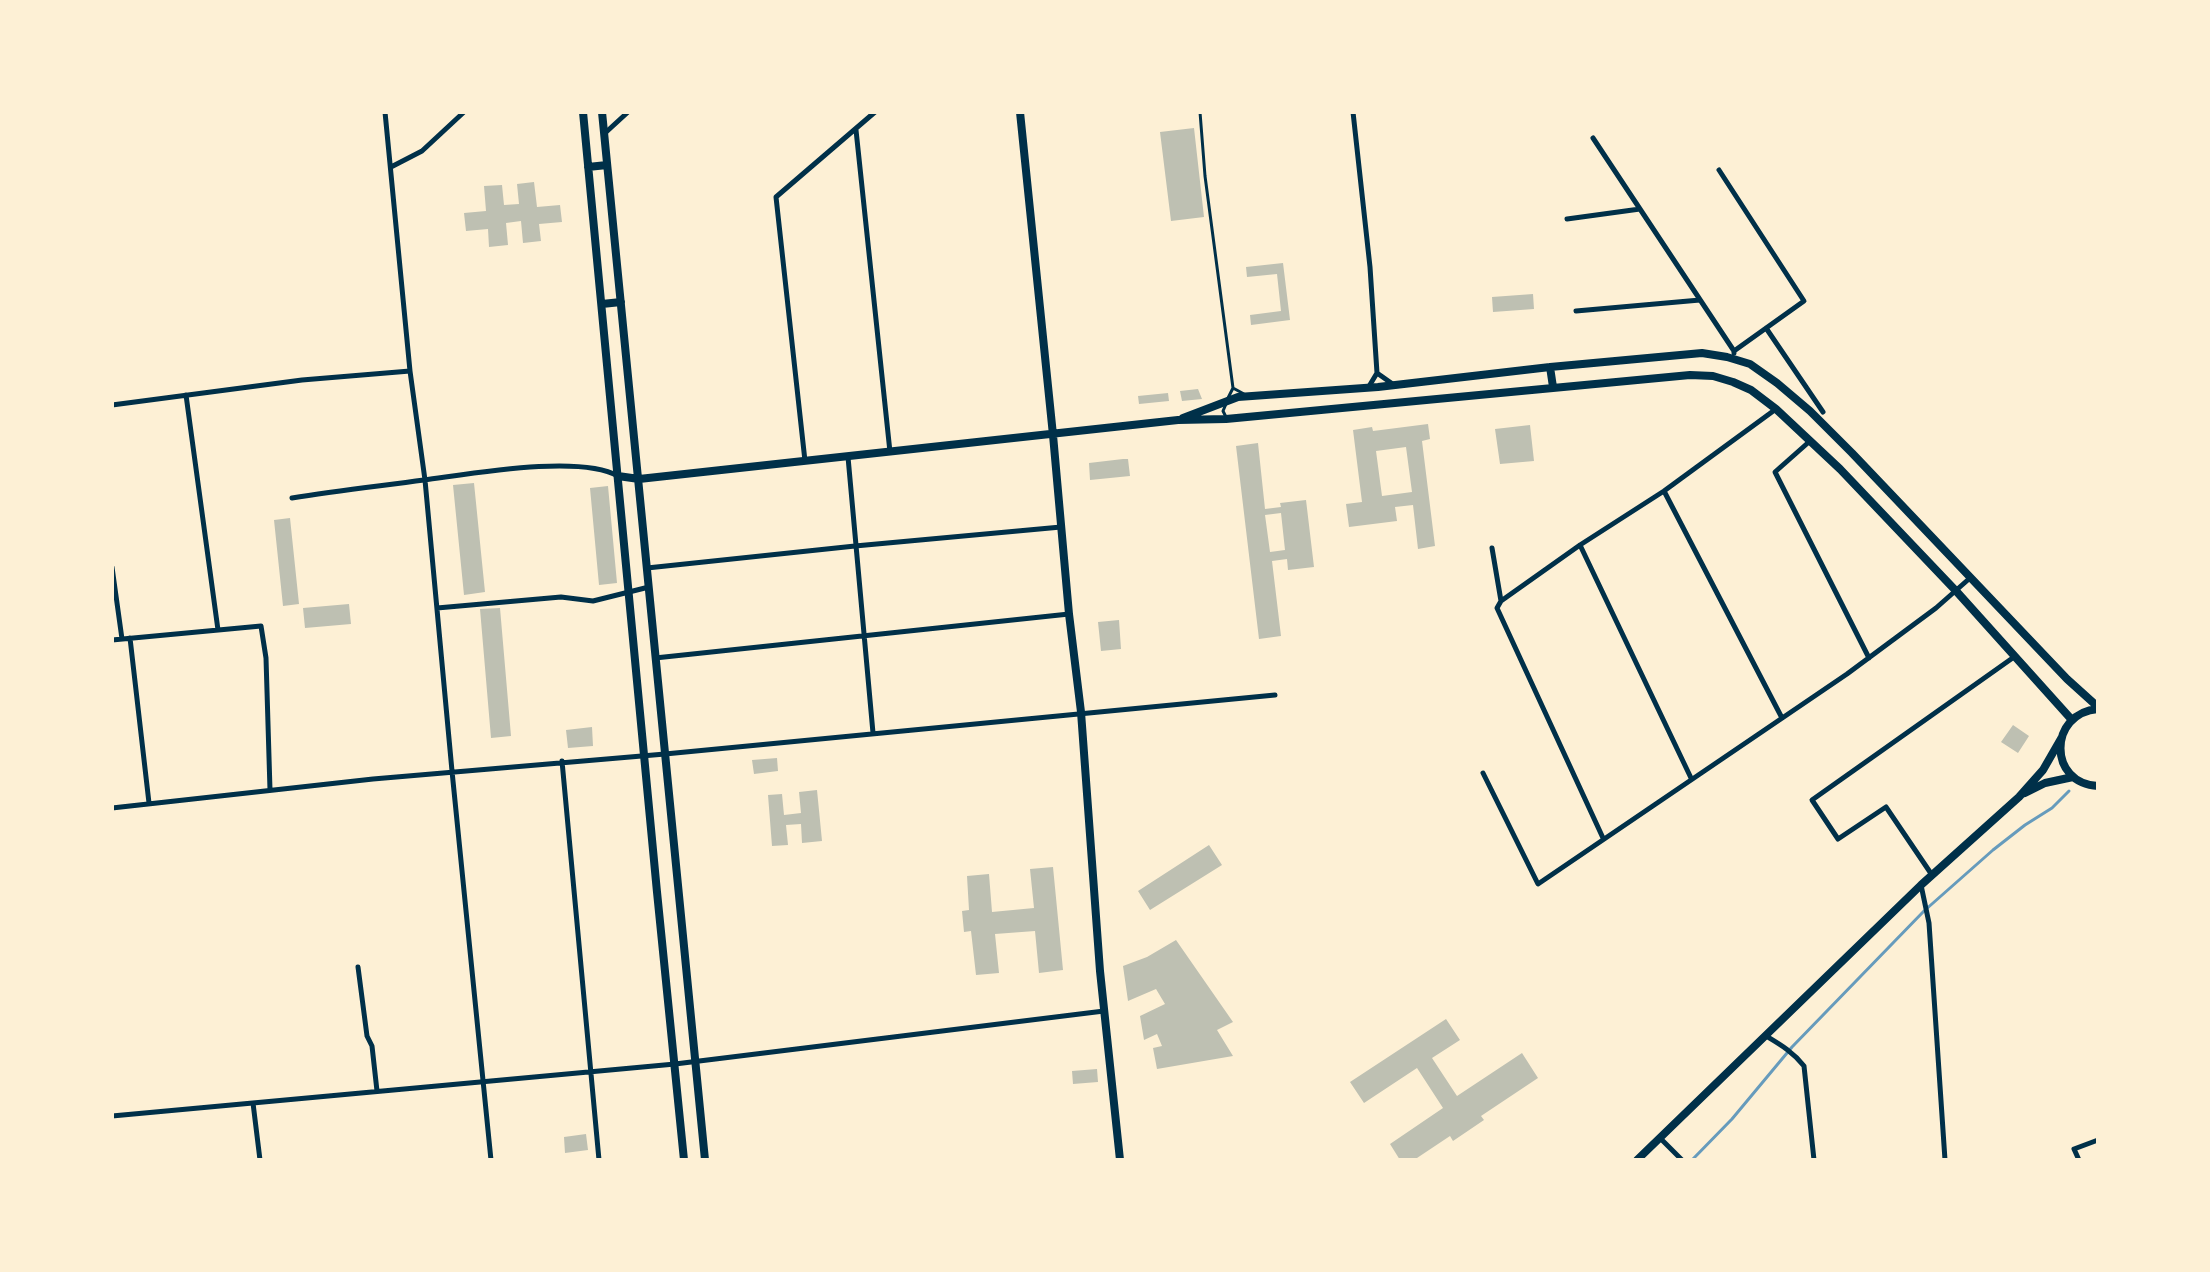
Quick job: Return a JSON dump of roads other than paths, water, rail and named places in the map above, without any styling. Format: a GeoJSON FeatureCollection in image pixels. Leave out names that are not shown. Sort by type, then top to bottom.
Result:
{"type":"FeatureCollection","features":[{"type":"Feature","properties":{"kind":"main road"},"geometry":{"type":"LineString","coordinates":[[583,112],[684,1160]]}},
{"type":"Feature","properties":{"kind":"main road"},"geometry":{"type":"LineString","coordinates":[[602,112],[705,1160]]}},
{"type":"Feature","properties":{"kind":"main road"},"geometry":{"type":"LineString","coordinates":[[1020,112],[1069,614],[1081,712],[1104,1011],[1120,1160]]}},
{"type":"Feature","properties":{"kind":"main road"},"geometry":{"type":"LineString","coordinates":[[588,167],[608,165]]}},
{"type":"Feature","properties":{"kind":"main road"},"geometry":{"type":"LineString","coordinates":[[602,304],[621,302]]}},
{"type":"Feature","properties":{"kind":"main road"},"geometry":{"type":"LineString","coordinates":[[1178,420],[1227,401],[1248,396],[1368,388],[1550,366],[1702,353],[1750,364],[1810,411],[2097,708],[2072,720],[2043,770],[2019,796],[1921,885],[1637,1160]]}},
{"type":"Feature","properties":{"kind":"main road"},"geometry":{"type":"LineString","coordinates":[[1550,366],[1553,387]]}},
{"type":"Feature","properties":{"kind":"main road"},"geometry":{"type":"LineString","coordinates":[[618,476],[639,479],[1178,420],[1226,419],[1553,387],[1690,375],[1713,376],[1751,390],[1776,409],[1810,441],[1957,592],[2072,720]]}},
{"type":"Feature","properties":{"kind":"main road"},"geometry":{"type":"LineString","coordinates":[[2062,737],[2060,754],[2067,771],[2088,785],[2097,786]]}},
{"type":"Feature","properties":{"kind":"main road"},"geometry":{"type":"LineString","coordinates":[[2019,796],[2045,783],[2073,777]]}},
{"type":"Feature","properties":{"kind":"street"},"geometry":{"type":"LineString","coordinates":[[385,112],[410,371],[425,480],[491,1160]]}},
{"type":"Feature","properties":{"kind":"street"},"geometry":{"type":"LineString","coordinates":[[391,167],[422,151],[464,112]]}},
{"type":"Feature","properties":{"kind":"street"},"geometry":{"type":"LineString","coordinates":[[604,134],[628,112]]}},
{"type":"Feature","properties":{"kind":"street"},"geometry":{"type":"LineString","coordinates":[[805,461],[776,197],[856,130],[874,112]]}},
{"type":"Feature","properties":{"kind":"street"},"geometry":{"type":"LineString","coordinates":[[1353,112],[1370,267],[1377,373],[1368,388]]}},
{"type":"Feature","properties":{"kind":"street"},"geometry":{"type":"LineString","coordinates":[[856,130],[890,452]]}},
{"type":"Feature","properties":{"kind":"street"},"geometry":{"type":"LineString","coordinates":[[1593,138],[1734,351],[1737,360]]}},
{"type":"Feature","properties":{"kind":"street"},"geometry":{"type":"LineString","coordinates":[[1719,170],[1804,301],[1734,351]]}},
{"type":"Feature","properties":{"kind":"street"},"geometry":{"type":"LineString","coordinates":[[1567,219],[1640,209]]}},
{"type":"Feature","properties":{"kind":"street"},"geometry":{"type":"LineString","coordinates":[[1576,311],[1700,300]]}},
{"type":"Feature","properties":{"kind":"street"},"geometry":{"type":"LineString","coordinates":[[1766,328],[1823,412]]}},
{"type":"Feature","properties":{"kind":"street"},"geometry":{"type":"LineString","coordinates":[[112,405],[302,380],[410,371]]}},
{"type":"Feature","properties":{"kind":"street"},"geometry":{"type":"LineString","coordinates":[[1377,373],[1394,385]]}},
{"type":"Feature","properties":{"kind":"street"},"geometry":{"type":"LineString","coordinates":[[186,394],[218,630]]}},
{"type":"Feature","properties":{"kind":"street"},"geometry":{"type":"LineString","coordinates":[[1604,838],[1497,608],[1501,601],[1580,545],[1664,491],[1776,409]]}},
{"type":"Feature","properties":{"kind":"street"},"geometry":{"type":"LineString","coordinates":[[1810,441],[1775,472],[1869,658]]}},
{"type":"Feature","properties":{"kind":"street"},"geometry":{"type":"LineString","coordinates":[[848,457],[873,734]]}},
{"type":"Feature","properties":{"kind":"street"},"geometry":{"type":"LineString","coordinates":[[292,498],[533,467],[603,468],[618,476]]}},
{"type":"Feature","properties":{"kind":"street"},"geometry":{"type":"LineString","coordinates":[[1664,491],[1782,718]]}},
{"type":"Feature","properties":{"kind":"street"},"geometry":{"type":"LineString","coordinates":[[647,568],[1061,527]]}},
{"type":"Feature","properties":{"kind":"street"},"geometry":{"type":"LineString","coordinates":[[1580,545],[1691,778]]}},
{"type":"Feature","properties":{"kind":"street"},"geometry":{"type":"LineString","coordinates":[[1492,548],[1501,601]]}},
{"type":"Feature","properties":{"kind":"street"},"geometry":{"type":"LineString","coordinates":[[112,567],[122,639]]}},
{"type":"Feature","properties":{"kind":"street"},"geometry":{"type":"LineString","coordinates":[[1483,773],[1538,884],[1869,658],[1957,592],[1970,578]]}},
{"type":"Feature","properties":{"kind":"street"},"geometry":{"type":"LineString","coordinates":[[437,608],[561,597],[593,601],[649,587]]}},
{"type":"Feature","properties":{"kind":"street"},"geometry":{"type":"LineString","coordinates":[[655,658],[1069,614]]}},
{"type":"Feature","properties":{"kind":"street"},"geometry":{"type":"LineString","coordinates":[[112,640],[261,626],[266,658],[270,790]]}},
{"type":"Feature","properties":{"kind":"street"},"geometry":{"type":"LineString","coordinates":[[130,638],[149,803]]}},
{"type":"Feature","properties":{"kind":"street"},"geometry":{"type":"LineString","coordinates":[[1932,875],[1886,807],[1838,839],[1812,800],[2014,657]]}},
{"type":"Feature","properties":{"kind":"street"},"geometry":{"type":"LineString","coordinates":[[112,808],[452,771],[665,754],[1275,695]]}},
{"type":"Feature","properties":{"kind":"street"},"geometry":{"type":"LineString","coordinates":[[562,762],[599,1160]]}},
{"type":"Feature","properties":{"kind":"street"},"geometry":{"type":"LineString","coordinates":[[1921,885],[1929,923],[1945,1160]]}},
{"type":"Feature","properties":{"kind":"street"},"geometry":{"type":"LineString","coordinates":[[358,967],[367,1036],[372,1046],[377,1091]]}},
{"type":"Feature","properties":{"kind":"street"},"geometry":{"type":"LineString","coordinates":[[112,1116],[675,1064],[1104,1011]]}},
{"type":"Feature","properties":{"kind":"street"},"geometry":{"type":"LineString","coordinates":[[1766,1036],[1785,1047],[1804,1066],[1814,1160]]}},
{"type":"Feature","properties":{"kind":"street"},"geometry":{"type":"LineString","coordinates":[[253,1103],[260,1160]]}},
{"type":"Feature","properties":{"kind":"street"},"geometry":{"type":"LineString","coordinates":[[1661,1139],[1682,1159]]}},
{"type":"Feature","properties":{"kind":"street"},"geometry":{"type":"LineString","coordinates":[[2079,1160],[2074,1149],[2097,1140]]}},
{"type":"Feature","properties":{"kind":"lane"},"geometry":{"type":"LineString","coordinates":[[1200,112],[1205,176],[1233,388],[1223,411],[1226,419]]}},
{"type":"Feature","properties":{"kind":"lane"},"geometry":{"type":"LineString","coordinates":[[1233,388],[1248,396]]}},
{"type":"Feature","properties":{"kind":"waterway"},"geometry":{"type":"LineString","coordinates":[[1692,1160],[1732,1119],[1792,1047],[1924,911],[1993,850],[2025,825],[2052,808],[2069,791]]}}]}
